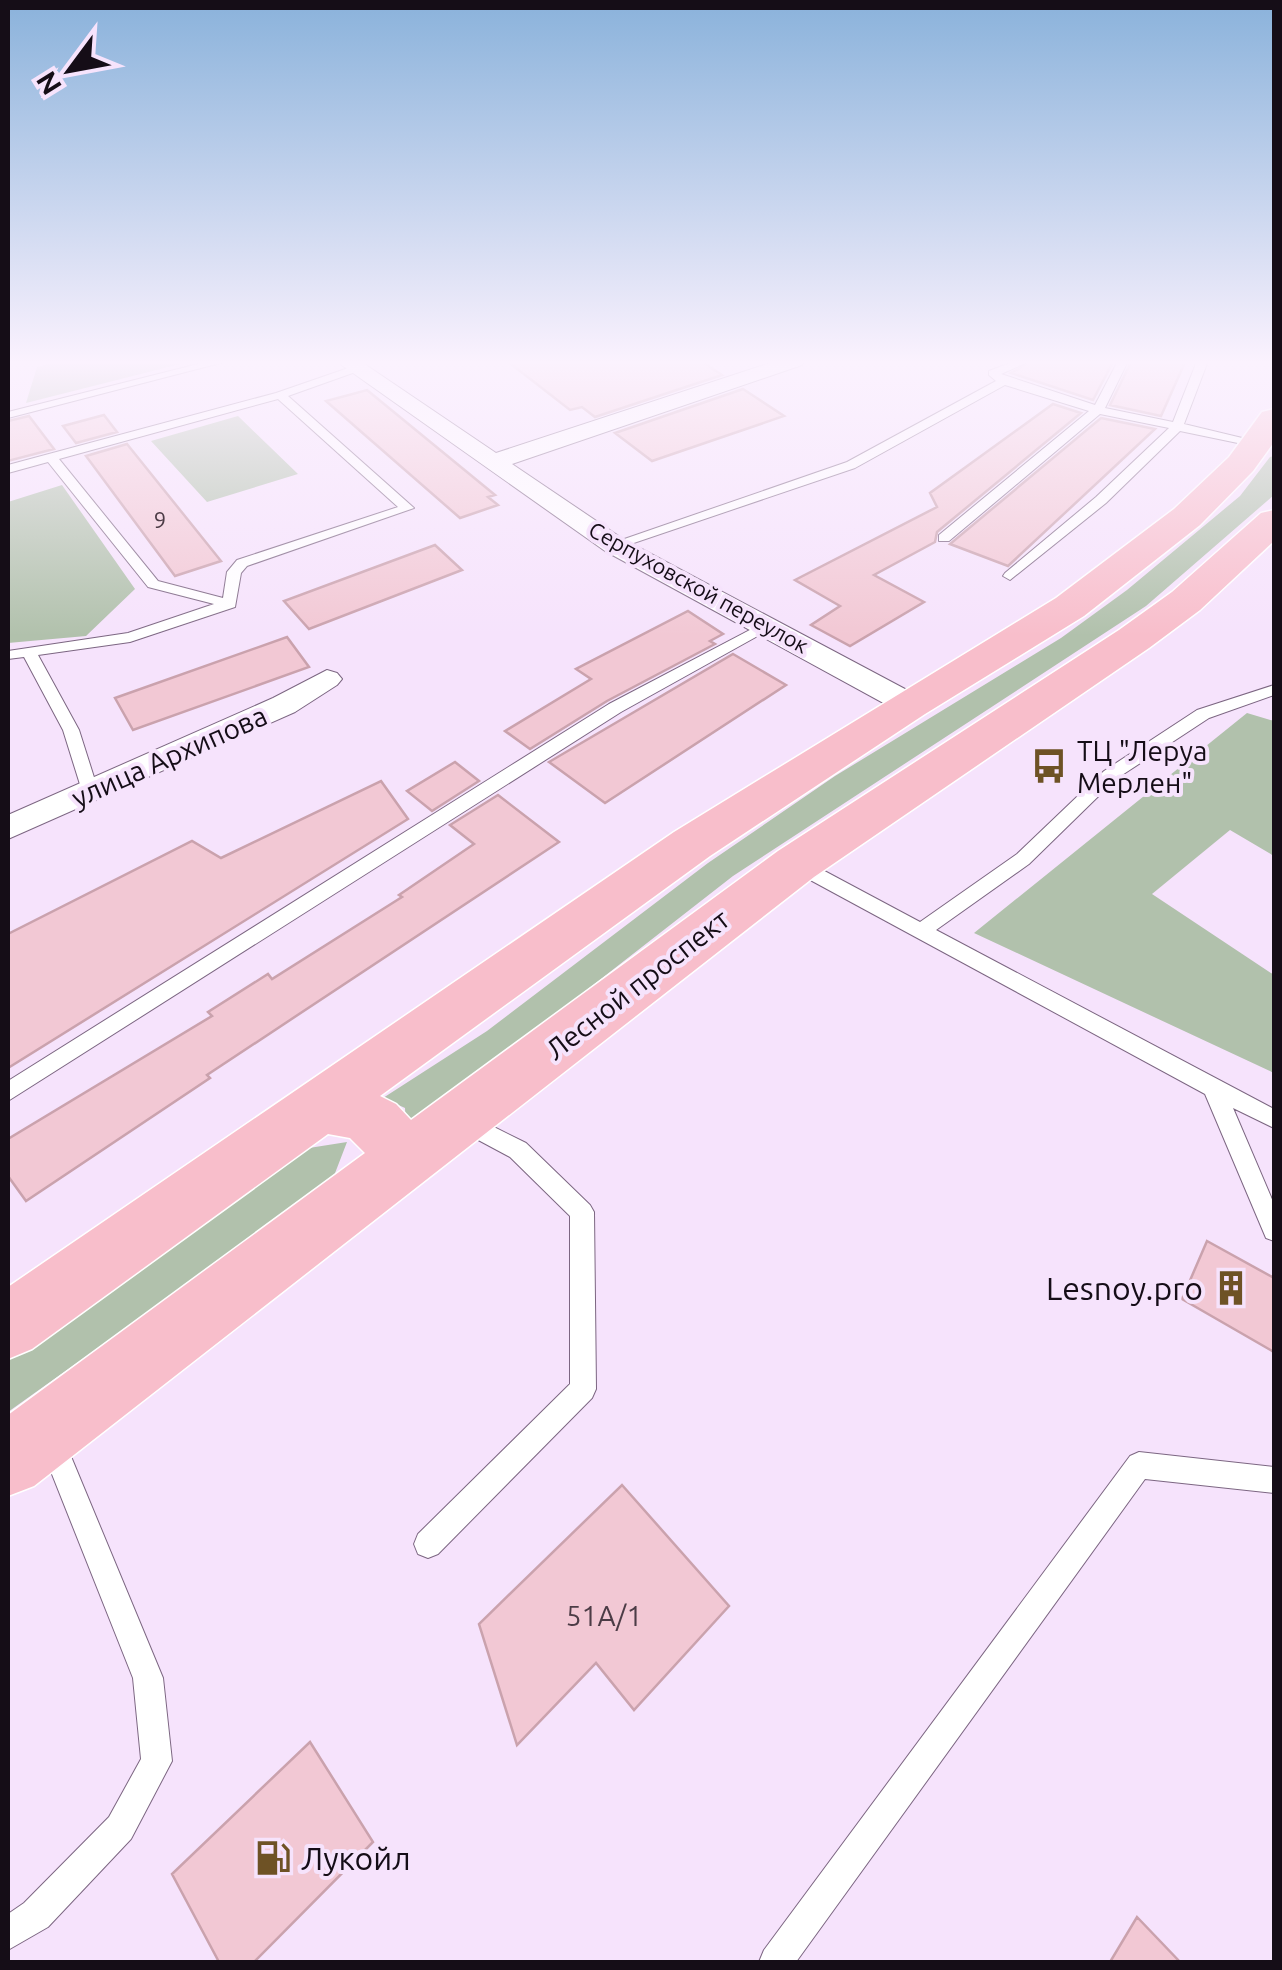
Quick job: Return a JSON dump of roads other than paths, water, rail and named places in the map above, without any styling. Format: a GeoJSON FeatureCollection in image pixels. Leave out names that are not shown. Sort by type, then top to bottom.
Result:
{"type":"FeatureCollection","features":[{"type":"Feature","properties":{"kind":"main road"},"geometry":{"type":"LineString","coordinates":[[8,1326],[692,844],[1122,570],[1187,517],[1252,453]]}},
{"type":"Feature","properties":{"kind":"main road","name":"Лесной проспект"},"geometry":{"type":"LineString","coordinates":[[27,1444],[796,864],[1134,640],[1186,601],[1274,522]]}},
{"type":"Feature","properties":{"kind":"main road"},"geometry":{"type":"LineString","coordinates":[[320,1108],[360,1114],[386,1128],[396,1152],[390,1172]]}},
{"type":"Feature","properties":{"kind":"street","name":"Серпуховской переулок"},"geometry":{"type":"LineString","coordinates":[[480,453],[614,545],[767,624],[908,704]]}},
{"type":"Feature","properties":{"kind":"street"},"geometry":{"type":"LineString","coordinates":[[493,462],[520,453]]}},
{"type":"Feature","properties":{"kind":"street","name":"улица Архипова"},"geometry":{"type":"LineString","coordinates":[[8,828],[284,705],[327,679]]}},
{"type":"Feature","properties":{"kind":"lane"},"geometry":{"type":"LineString","coordinates":[[8,469],[74,453]]}},
{"type":"Feature","properties":{"kind":"lane"},"geometry":{"type":"LineString","coordinates":[[230,604],[234,572],[242,564],[406,508],[345,453]]}},
{"type":"Feature","properties":{"kind":"lane"},"geometry":{"type":"LineString","coordinates":[[614,545],[851,465],[873,453]]}},
{"type":"Feature","properties":{"kind":"lane"},"geometry":{"type":"LineString","coordinates":[[944,538],[1046,453]]}},
{"type":"Feature","properties":{"kind":"lane"},"geometry":{"type":"LineString","coordinates":[[1010,576],[1150,453]]}},
{"type":"Feature","properties":{"kind":"lane"},"geometry":{"type":"LineString","coordinates":[[52,459],[153,584],[230,604]]}},
{"type":"Feature","properties":{"kind":"lane"},"geometry":{"type":"LineString","coordinates":[[8,655],[130,636],[230,604]]}},
{"type":"Feature","properties":{"kind":"lane"},"geometry":{"type":"LineString","coordinates":[[8,1092],[615,708],[767,624]]}},
{"type":"Feature","properties":{"kind":"lane"},"geometry":{"type":"LineString","coordinates":[[28,651],[71,730],[89,790]]}},
{"type":"Feature","properties":{"kind":"lane"},"geometry":{"type":"LineString","coordinates":[[921,931],[1023,859],[1110,775],[1203,714],[1274,690]]}},
{"type":"Feature","properties":{"kind":"lane"},"geometry":{"type":"LineString","coordinates":[[796,864],[1274,1119]]}},
{"type":"Feature","properties":{"kind":"lane"},"geometry":{"type":"LineString","coordinates":[[1213,1088],[1274,1230]]}},
{"type":"Feature","properties":{"kind":"lane"},"geometry":{"type":"LineString","coordinates":[[428,1544],[583,1389],[582,1212],[518,1150],[460,1119]]}},
{"type":"Feature","properties":{"kind":"lane"},"geometry":{"type":"LineString","coordinates":[[8,1932],[36,1916],[120,1828],[157,1761],[148,1678],[27,1444]]}},
{"type":"Feature","properties":{"kind":"lane"},"geometry":{"type":"LineString","coordinates":[[776,1962],[1139,1465],[1274,1480]]}},
{"type":"Feature","properties":{"kind":"place","name":"ТЦ \"Леруа Мерлен\""},"geometry":{"type":"Point","coordinates":[1049,766]}},
{"type":"Feature","properties":{"kind":"place","name":"Lesnoy.pro"},"geometry":{"type":"Point","coordinates":[1231,1288]}},
{"type":"Feature","properties":{"kind":"place","name":"Лукойл"},"geometry":{"type":"Point","coordinates":[273,1858]}}]}
